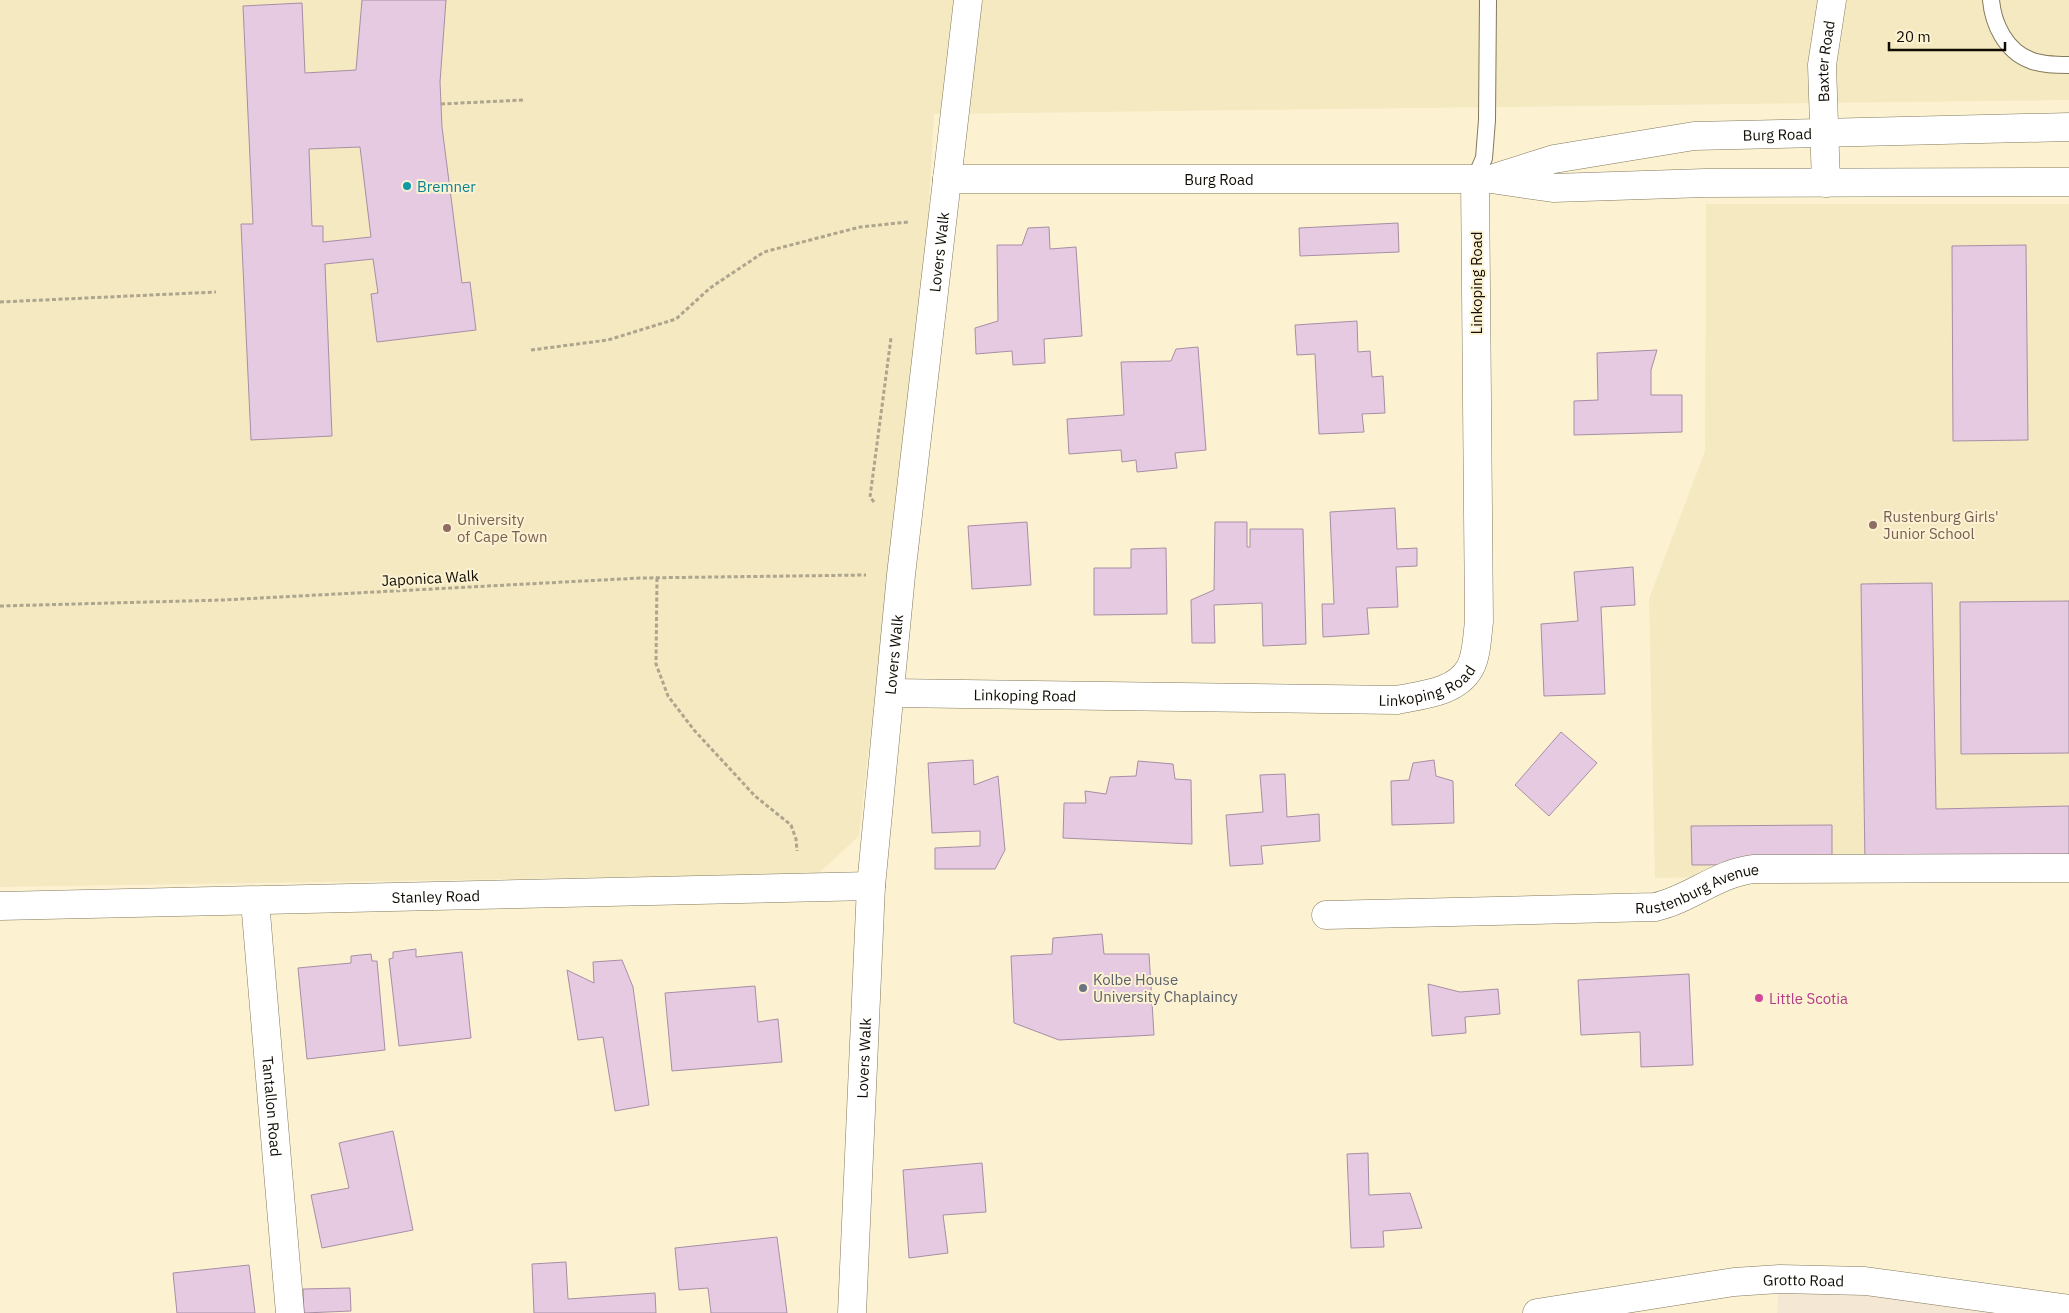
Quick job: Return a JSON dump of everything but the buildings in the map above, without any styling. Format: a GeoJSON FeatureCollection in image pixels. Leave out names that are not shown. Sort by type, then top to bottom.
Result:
{"type":"FeatureCollection","features":[{"type":"Feature","properties":{"kind":"street","name":"Lovers Walk"},"geometry":{"type":"LineString","coordinates":[[852,1313],[871,886],[901,575],[968,0]]}},
{"type":"Feature","properties":{"kind":"street","name":"Baxter Road"},"geometry":{"type":"LineString","coordinates":[[1826,183],[1822,65],[1832,0]]}},
{"type":"Feature","properties":{"kind":"street","name":"Burg Road"},"geometry":{"type":"LineString","coordinates":[[1483,179],[1554,159],[1694,136],[2069,127]]}},
{"type":"Feature","properties":{"kind":"street","name":"Burg Road"},"geometry":{"type":"LineString","coordinates":[[947,179],[1483,179],[1553,188],[1705,183],[2069,182]]}},
{"type":"Feature","properties":{"kind":"street","name":"Linkoping Road"},"geometry":{"type":"LineString","coordinates":[[891,692],[1397,700],[1436,692],[1456,683],[1470,668],[1476,647],[1479,622],[1483,179]]}},
{"type":"Feature","properties":{"kind":"street","name":"Rustenburg Avenue"},"geometry":{"type":"LineString","coordinates":[[1326,915],[1655,907],[1683,898],[1729,873],[1754,869],[2069,868]]}},
{"type":"Feature","properties":{"kind":"street","name":"Stanley Road"},"geometry":{"type":"LineString","coordinates":[[0,906],[871,886]]}},
{"type":"Feature","properties":{"kind":"street","name":"Tantallon Road"},"geometry":{"type":"LineString","coordinates":[[255,901],[290,1313]]}},
{"type":"Feature","properties":{"kind":"street","name":"Grotto Road"},"geometry":{"type":"LineString","coordinates":[[1537,1313],[1734,1282],[1780,1279],[1865,1281],[2069,1306]]}},
{"type":"Feature","properties":{"kind":"lane"},"geometry":{"type":"LineString","coordinates":[[1483,179],[1487,120],[1488,0]]}},
{"type":"Feature","properties":{"kind":"lane"},"geometry":{"type":"LineString","coordinates":[[1991,0],[1999,30],[2011,49],[2030,60],[2069,65]]}},
{"type":"Feature","properties":{"kind":"path"},"geometry":{"type":"LineString","coordinates":[[441,104],[524,100]]}},
{"type":"Feature","properties":{"kind":"path"},"geometry":{"type":"LineString","coordinates":[[531,350],[608,340],[676,319],[710,288],[764,252],[860,227],[911,222]]}},
{"type":"Feature","properties":{"kind":"path"},"geometry":{"type":"LineString","coordinates":[[0,302],[216,292]]}},
{"type":"Feature","properties":{"kind":"path","name":"Japonica Walk"},"geometry":{"type":"LineString","coordinates":[[0,606],[223,600],[657,578],[862,575]]}},
{"type":"Feature","properties":{"kind":"path"},"geometry":{"type":"LineString","coordinates":[[657,578],[656,664],[668,696],[694,730],[755,796],[792,825],[798,851]]}},
{"type":"Feature","properties":{"kind":"shaded area","name":"University of Cape Town"},"geometry":{"type":"Polygon","coordinates":[[[0,0],[2069,0],[2069,100],[934,114],[928,221],[859,836],[818,874],[0,887],[0,0]]]}},
{"type":"Feature","properties":{"kind":"shaded area","name":"Rustenburg Girls' Junior School"},"geometry":{"type":"Polygon","coordinates":[[[1706,204],[2069,204],[2069,870],[1655,878],[1649,599],[1705,451],[1706,204]]]}},
{"type":"Feature","properties":{"kind":"shaded area"},"geometry":{"type":"Polygon","coordinates":[[[1780,1279],[2069,1313],[1777,1313],[1780,1279]]]}},
{"type":"Feature","properties":{"kind":"place","name":"Bremner"},"geometry":{"type":"Point","coordinates":[407,186]}},
{"type":"Feature","properties":{"kind":"place","name":"Rustenburg Girls' Junior School"},"geometry":{"type":"Point","coordinates":[1873,525]}},
{"type":"Feature","properties":{"kind":"place","name":"University of Cape Town"},"geometry":{"type":"Point","coordinates":[447,528]}},
{"type":"Feature","properties":{"kind":"place","name":"Kolbe House University Chaplaincy"},"geometry":{"type":"Point","coordinates":[1083,988]}},
{"type":"Feature","properties":{"kind":"place","name":"Little Scotia"},"geometry":{"type":"Point","coordinates":[1759,998]}}]}
